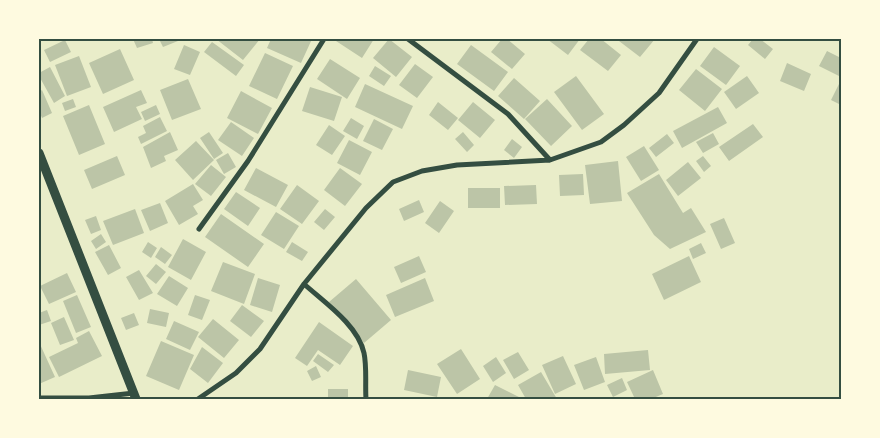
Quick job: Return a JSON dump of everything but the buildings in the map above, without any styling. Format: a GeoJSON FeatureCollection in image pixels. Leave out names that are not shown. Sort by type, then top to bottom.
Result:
{"type":"FeatureCollection","features":[{"type":"Feature","properties":{"kind":"street"},"geometry":{"type":"LineString","coordinates":[[199,229],[248,161],[324,39]]}},
{"type":"Feature","properties":{"kind":"street"},"geometry":{"type":"LineString","coordinates":[[408,39],[508,114],[550,160]]}},
{"type":"Feature","properties":{"kind":"street"},"geometry":{"type":"LineString","coordinates":[[198,399],[236,373],[260,349],[304,284],[366,208],[393,182],[422,171],[457,165],[550,160],[601,142],[624,125],[659,93],[697,39]]}},
{"type":"Feature","properties":{"kind":"street"},"geometry":{"type":"LineString","coordinates":[[39,153],[135,396],[39,398]]}},
{"type":"Feature","properties":{"kind":"street"},"geometry":{"type":"LineString","coordinates":[[304,284],[358,338],[364,353],[366,399]]}}]}
